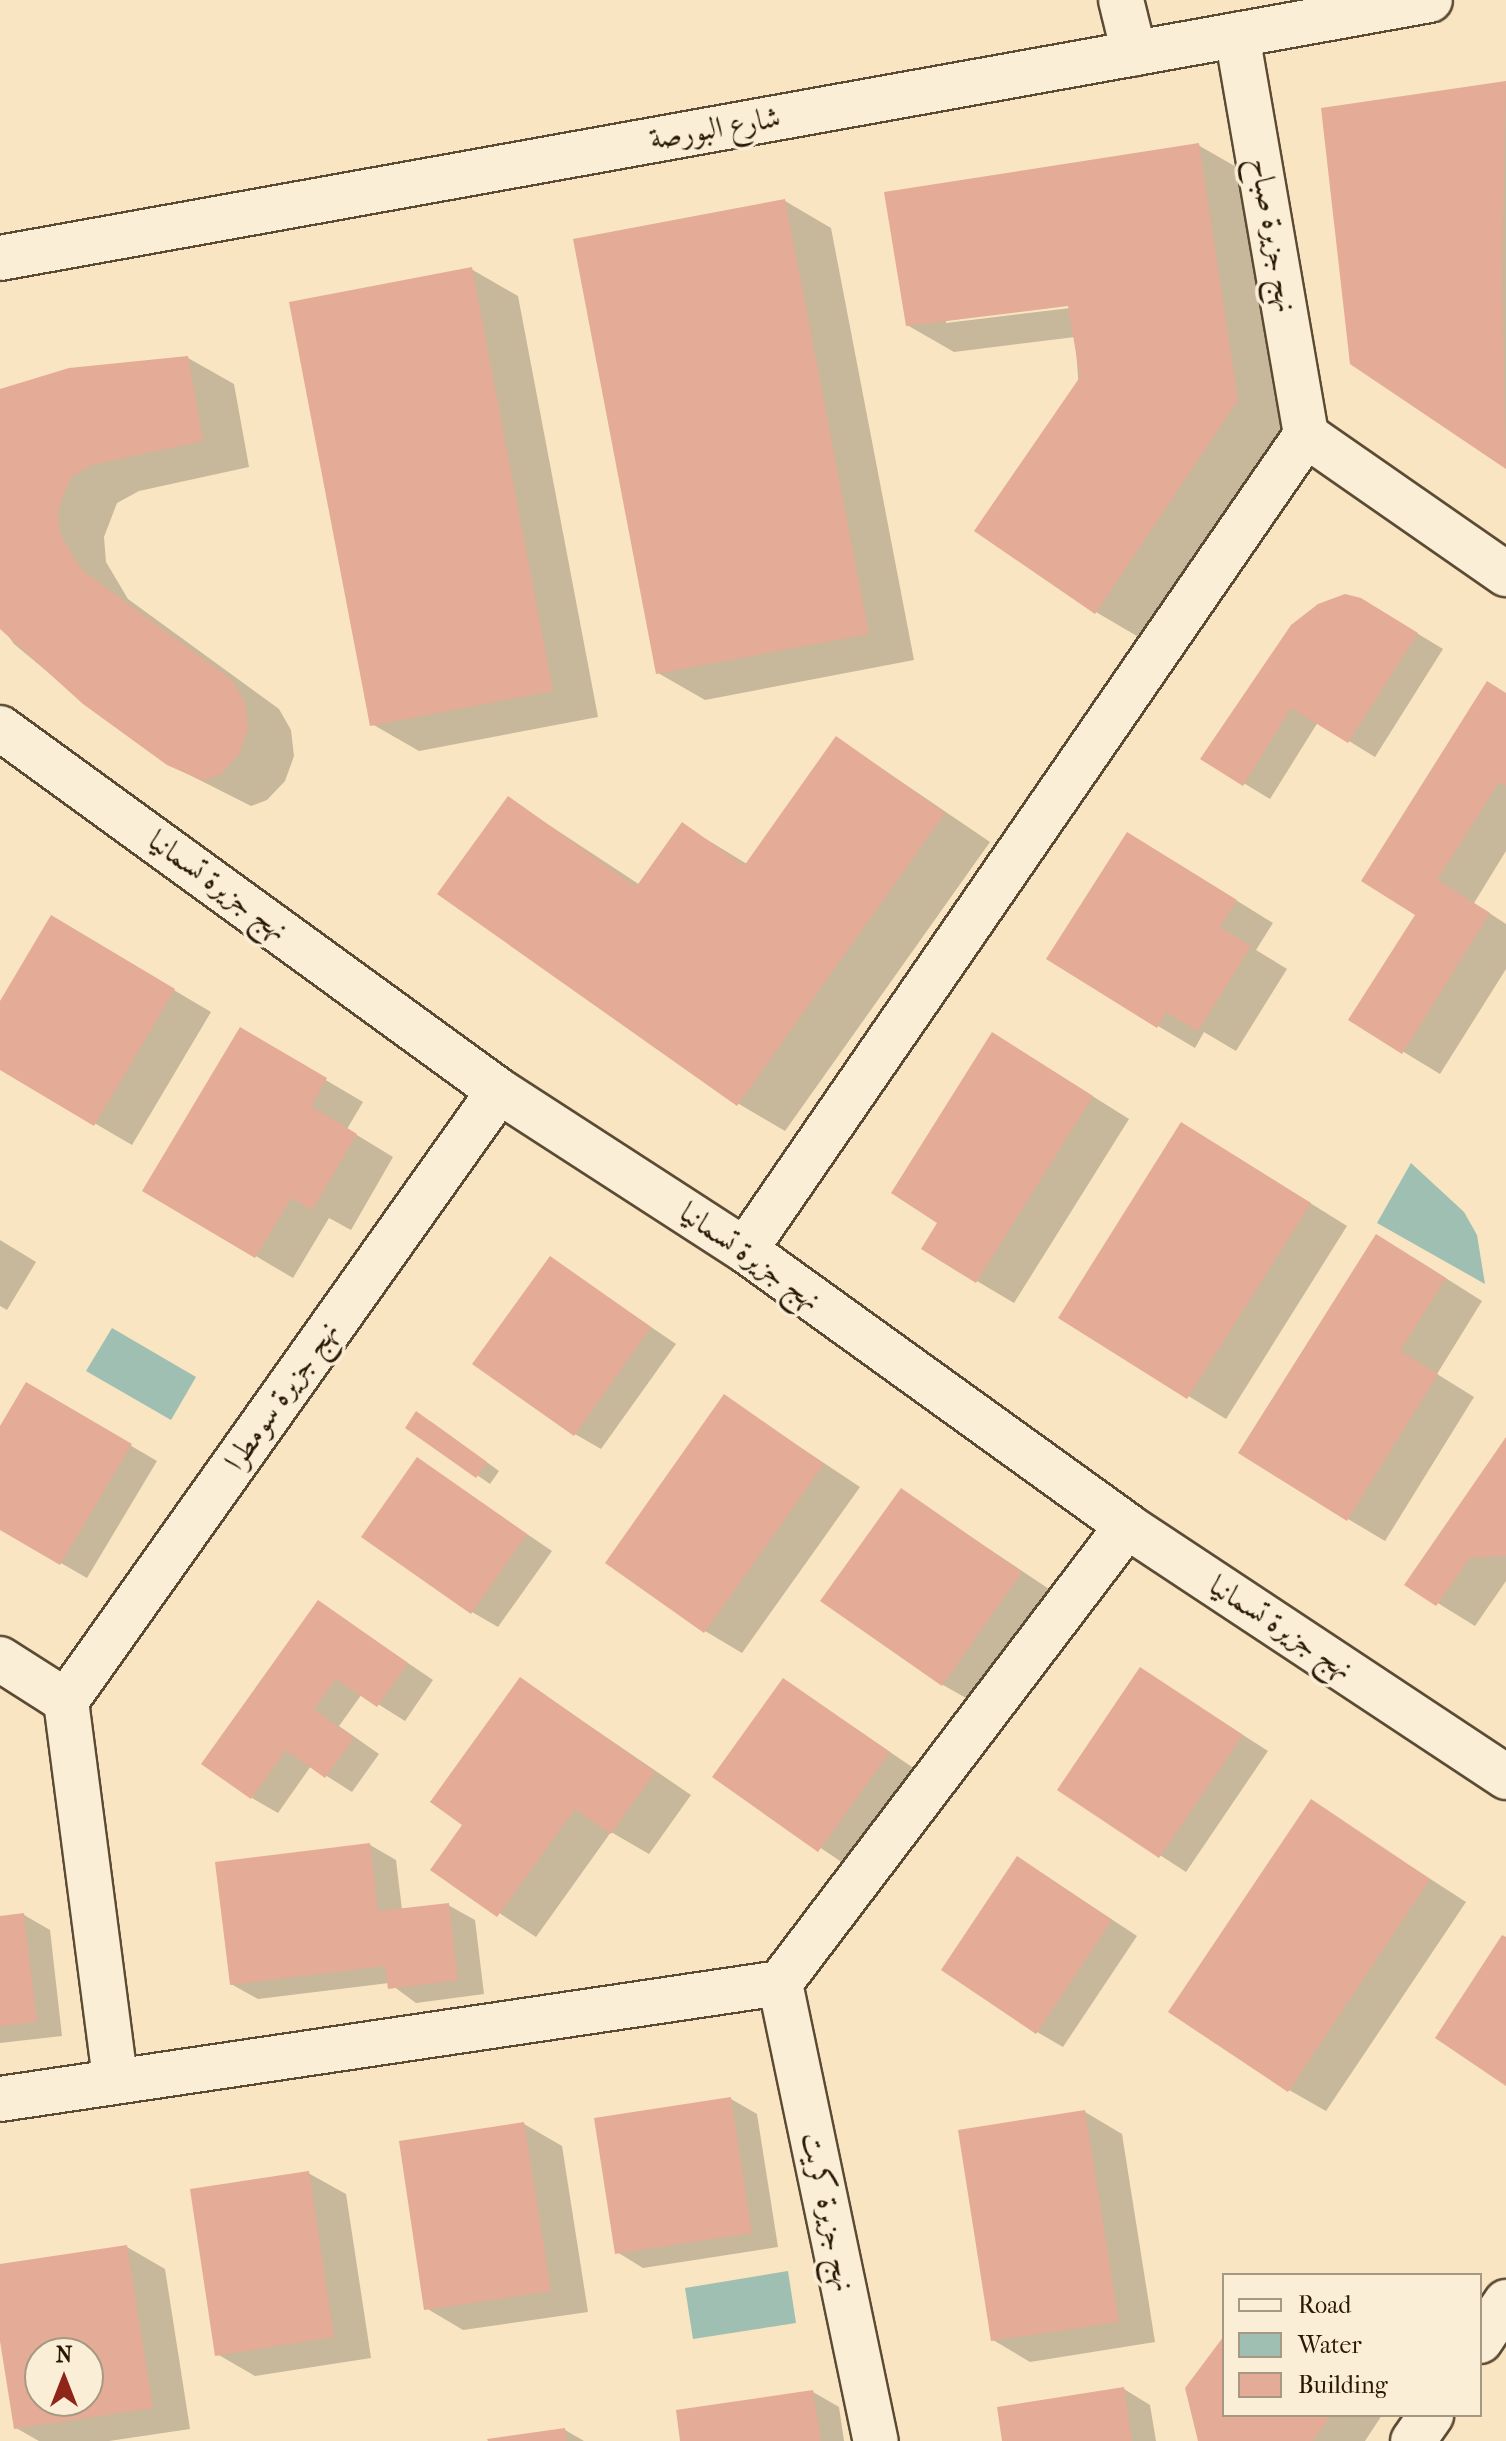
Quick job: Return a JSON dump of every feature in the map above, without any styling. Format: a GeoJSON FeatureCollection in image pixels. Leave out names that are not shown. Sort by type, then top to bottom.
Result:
{"type":"FeatureCollection","features":[{"type":"Feature","properties":{"kind":"street"},"geometry":{"type":"LineString","coordinates":[[1121,0],[1134,53]]}},
{"type":"Feature","properties":{"kind":"street","name":"شارع البورصة"},"geometry":{"type":"LineString","coordinates":[[0,258],[1430,0]]}},
{"type":"Feature","properties":{"kind":"street","name":"نهج جزيرة صباح"},"geometry":{"type":"LineString","coordinates":[[1237,35],[1306,435]]}},
{"type":"Feature","properties":{"kind":"street"},"geometry":{"type":"LineString","coordinates":[[745,1250],[1306,435],[1506,574]]}},
{"type":"Feature","properties":{"kind":"street","name":"نهج جزيرة تسمانيا"},"geometry":{"type":"LineString","coordinates":[[0,728],[499,1091],[745,1250],[1127,1526],[1506,1777]]}},
{"type":"Feature","properties":{"kind":"street","name":"نهج جزيرة سومطرا"},"geometry":{"type":"LineString","coordinates":[[66,1701],[499,1091]]}},
{"type":"Feature","properties":{"kind":"street"},"geometry":{"type":"LineString","coordinates":[[0,2099],[115,2079],[780,1983],[1127,1526]]}},
{"type":"Feature","properties":{"kind":"street"},"geometry":{"type":"LineString","coordinates":[[0,1659],[66,1701],[115,2079]]}},
{"type":"Feature","properties":{"kind":"street","name":"نهج جزيرة كريت"},"geometry":{"type":"LineString","coordinates":[[780,1983],[876,2441]]}},
{"type":"Feature","properties":{"kind":"street"},"geometry":{"type":"LineString","coordinates":[[1482,2338],[1506,2302]]}},
{"type":"Feature","properties":{"kind":"street"},"geometry":{"type":"LineString","coordinates":[[1413,2441],[1430,2417]]}},
{"type":"Feature","properties":{"kind":"water"},"geometry":{"type":"Polygon","coordinates":[[[1411,1163],[1464,1212],[1477,1235],[1485,1284],[1377,1223],[1411,1163]]]}},
{"type":"Feature","properties":{"kind":"water"},"geometry":{"type":"Polygon","coordinates":[[[112,1328],[196,1377],[171,1420],[86,1371],[112,1328]]]}},
{"type":"Feature","properties":{"kind":"water"},"geometry":{"type":"Polygon","coordinates":[[[788,2271],[796,2323],[693,2339],[685,2288],[788,2271]]]}},
{"type":"Feature","properties":{"kind":"building"},"geometry":{"type":"Polygon","coordinates":[[[1506,81],[1502,274],[1506,469],[1350,364],[1321,108],[1506,81]]]}},
{"type":"Feature","properties":{"kind":"building"},"geometry":{"type":"Polygon","coordinates":[[[1199,143],[1238,400],[1095,614],[974,531],[1080,377],[1068,306],[906,326],[884,192],[1199,143]]]}},
{"type":"Feature","properties":{"kind":"building"},"geometry":{"type":"Polygon","coordinates":[[[785,199],[869,634],[656,674],[573,239],[785,199]]]}},
{"type":"Feature","properties":{"kind":"building"},"geometry":{"type":"Polygon","coordinates":[[[472,267],[553,691],[370,726],[289,302],[472,267]]]}},
{"type":"Feature","properties":{"kind":"building"},"geometry":{"type":"Polygon","coordinates":[[[188,356],[203,441],[92,465],[71,477],[58,510],[60,534],[82,570],[232,680],[245,702],[248,729],[239,754],[221,774],[203,781],[167,765],[83,704],[0,629],[0,389],[69,368],[188,356]]]}},
{"type":"Feature","properties":{"kind":"building"},"geometry":{"type":"Polygon","coordinates":[[[1345,594],[1361,598],[1418,633],[1348,743],[1291,708],[1243,786],[1200,759],[1291,625],[1318,604],[1345,594]]]}},
{"type":"Feature","properties":{"kind":"building"},"geometry":{"type":"Polygon","coordinates":[[[1487,681],[1506,693],[1506,786],[1499,782],[1437,880],[1490,913],[1402,1054],[1348,1020],[1415,915],[1361,881],[1487,681]]]}},
{"type":"Feature","properties":{"kind":"building"},"geometry":{"type":"Polygon","coordinates":[[[836,736],[945,813],[737,1106],[437,894],[508,796],[636,887],[682,822],[744,866],[836,736]]]}},
{"type":"Feature","properties":{"kind":"building"},"geometry":{"type":"Polygon","coordinates":[[[1127,832],[1237,900],[1220,927],[1251,946],[1198,1031],[1166,1012],[1157,1028],[1046,959],[1127,832]]]}},
{"type":"Feature","properties":{"kind":"building"},"geometry":{"type":"Polygon","coordinates":[[[51,915],[175,989],[94,1126],[0,1070],[0,1001],[51,915]]]}},
{"type":"Feature","properties":{"kind":"building"},"geometry":{"type":"Polygon","coordinates":[[[240,1027],[327,1078],[311,1106],[357,1134],[312,1210],[291,1198],[255,1258],[142,1191],[240,1027]]]}},
{"type":"Feature","properties":{"kind":"building"},"geometry":{"type":"Polygon","coordinates":[[[992,1032],[1093,1096],[976,1283],[921,1249],[937,1223],[891,1193],[992,1032]]]}},
{"type":"Feature","properties":{"kind":"building"},"geometry":{"type":"Polygon","coordinates":[[[1181,1122],[1311,1203],[1187,1399],[1058,1318],[1181,1122]]]}},
{"type":"Feature","properties":{"kind":"building"},"geometry":{"type":"Polygon","coordinates":[[[1376,1234],[1446,1278],[1400,1351],[1438,1374],[1347,1521],[1238,1453],[1376,1234]]]}},
{"type":"Feature","properties":{"kind":"building"},"geometry":{"type":"Polygon","coordinates":[[[550,1256],[651,1327],[574,1436],[472,1364],[550,1256]]]}},
{"type":"Feature","properties":{"kind":"building"},"geometry":{"type":"Polygon","coordinates":[[[26,1382],[132,1444],[60,1565],[0,1530],[0,1426],[26,1382]]]}},
{"type":"Feature","properties":{"kind":"building"},"geometry":{"type":"Polygon","coordinates":[[[724,1394],[824,1464],[704,1633],[605,1563],[724,1394]]]}},
{"type":"Feature","properties":{"kind":"building"},"geometry":{"type":"Polygon","coordinates":[[[416,1411],[487,1462],[476,1478],[405,1428],[416,1411]]]}},
{"type":"Feature","properties":{"kind":"building"},"geometry":{"type":"Polygon","coordinates":[[[1506,1437],[1506,1556],[1470,1558],[1436,1606],[1404,1585],[1506,1437]]]}},
{"type":"Feature","properties":{"kind":"building"},"geometry":{"type":"Polygon","coordinates":[[[417,1457],[527,1534],[471,1614],[361,1537],[417,1457]]]}},
{"type":"Feature","properties":{"kind":"building"},"geometry":{"type":"Polygon","coordinates":[[[901,1488],[1022,1572],[942,1686],[820,1601],[901,1488]]]}},
{"type":"Feature","properties":{"kind":"building"},"geometry":{"type":"Polygon","coordinates":[[[318,1600],[408,1663],[377,1707],[336,1679],[314,1709],[354,1738],[325,1778],[286,1750],[251,1799],[201,1764],[318,1600]]]}},
{"type":"Feature","properties":{"kind":"building"},"geometry":{"type":"Polygon","coordinates":[[[1140,1667],[1243,1735],[1159,1858],[1057,1790],[1140,1667]]]}},
{"type":"Feature","properties":{"kind":"building"},"geometry":{"type":"Polygon","coordinates":[[[520,1677],[655,1772],[611,1834],[575,1809],[497,1917],[430,1870],[462,1825],[430,1802],[520,1677]]]}},
{"type":"Feature","properties":{"kind":"building"},"geometry":{"type":"Polygon","coordinates":[[[783,1678],[890,1752],[818,1852],[712,1777],[783,1678]]]}},
{"type":"Feature","properties":{"kind":"building"},"geometry":{"type":"Polygon","coordinates":[[[1311,1799],[1430,1879],[1288,2092],[1168,2012],[1311,1799]]]}},
{"type":"Feature","properties":{"kind":"building"},"geometry":{"type":"Polygon","coordinates":[[[370,1843],[378,1911],[449,1903],[458,1980],[388,1989],[385,1966],[230,1985],[215,1862],[370,1843]]]}},
{"type":"Feature","properties":{"kind":"building"},"geometry":{"type":"Polygon","coordinates":[[[1017,1856],[1112,1920],[1036,2034],[941,1970],[1017,1856]]]}},
{"type":"Feature","properties":{"kind":"building"},"geometry":{"type":"Polygon","coordinates":[[[24,1913],[37,2022],[0,2026],[0,1916],[24,1913]]]}},
{"type":"Feature","properties":{"kind":"building"},"geometry":{"type":"Polygon","coordinates":[[[1502,1935],[1506,1937],[1506,2086],[1435,2038],[1502,1935]]]}},
{"type":"Feature","properties":{"kind":"building"},"geometry":{"type":"Polygon","coordinates":[[[731,2097],[752,2233],[615,2254],[594,2118],[731,2097]]]}},
{"type":"Feature","properties":{"kind":"building"},"geometry":{"type":"Polygon","coordinates":[[[1085,2110],[1119,2322],[991,2341],[958,2130],[1085,2110]]]}},
{"type":"Feature","properties":{"kind":"building"},"geometry":{"type":"Polygon","coordinates":[[[524,2122],[551,2291],[424,2310],[399,2141],[524,2122]]]}},
{"type":"Feature","properties":{"kind":"building"},"geometry":{"type":"Polygon","coordinates":[[[309,2171],[334,2337],[215,2356],[190,2189],[309,2171]]]}},
{"type":"Feature","properties":{"kind":"building"},"geometry":{"type":"Polygon","coordinates":[[[127,2245],[153,2408],[104,2415],[104,2337],[24,2337],[24,2417],[93,2417],[14,2429],[0,2341],[0,2264],[127,2245]]]}},
{"type":"Feature","properties":{"kind":"building"},"geometry":{"type":"Polygon","coordinates":[[[1222,2339],[1222,2417],[1330,2417],[1313,2441],[1198,2441],[1185,2388],[1222,2339]]]}},
{"type":"Feature","properties":{"kind":"building"},"geometry":{"type":"Polygon","coordinates":[[[1124,2387],[1132,2441],[1002,2441],[997,2407],[1124,2387]]]}},
{"type":"Feature","properties":{"kind":"building"},"geometry":{"type":"Polygon","coordinates":[[[813,2390],[821,2441],[680,2441],[676,2410],[813,2390]]]}},
{"type":"Feature","properties":{"kind":"building"},"geometry":{"type":"Polygon","coordinates":[[[565,2428],[567,2441],[487,2439],[565,2428]]]}}]}
